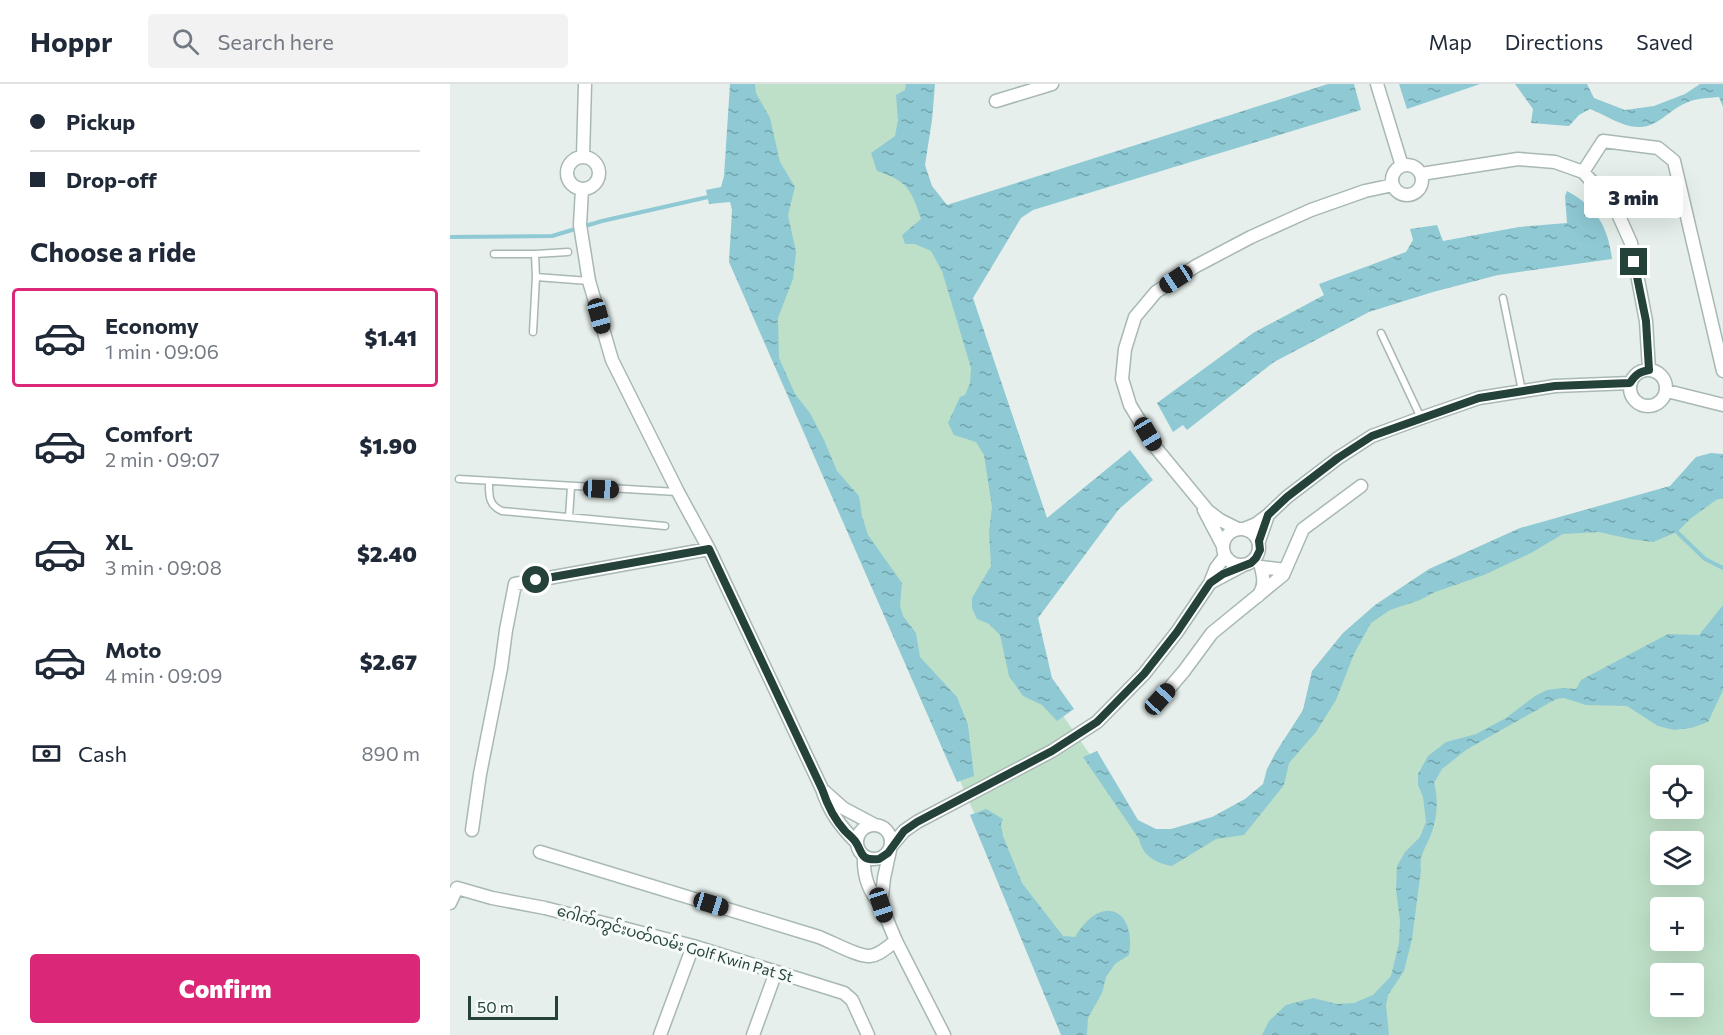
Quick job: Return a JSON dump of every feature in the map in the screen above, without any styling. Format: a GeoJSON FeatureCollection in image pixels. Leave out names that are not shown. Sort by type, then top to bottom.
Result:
{"type":"FeatureCollection","features":[{"type":"Feature","properties":{"kind":"street"},"geometry":{"type":"LineString","coordinates":[[583,157],[585,84]]}},
{"type":"Feature","properties":{"kind":"street"},"geometry":{"type":"LineString","coordinates":[[996,101],[1052,84]]}},
{"type":"Feature","properties":{"kind":"street"},"geometry":{"type":"LineString","coordinates":[[1377,84],[1402,166]]}},
{"type":"Feature","properties":{"kind":"street"},"geometry":{"type":"LineString","coordinates":[[1583,172],[1603,141],[1658,148],[1674,161],[1723,371]]}},
{"type":"Feature","properties":{"kind":"street"},"geometry":{"type":"LineString","coordinates":[[583,157],[596,164],[599,174],[594,185],[582,189],[570,182],[568,169],[574,159],[583,157]]}},
{"type":"Feature","properties":{"kind":"street"},"geometry":{"type":"LineString","coordinates":[[1420,174],[1518,159],[1555,162],[1583,172],[1614,205],[1630,243],[1646,321],[1649,370]]}},
{"type":"Feature","properties":{"kind":"street"},"geometry":{"type":"LineString","coordinates":[[1402,166],[1413,166],[1420,174],[1420,188],[1412,194],[1398,192],[1393,184],[1393,173],[1402,166]]}},
{"type":"Feature","properties":{"kind":"street"},"geometry":{"type":"LineString","coordinates":[[1259,541],[1252,532],[1214,516],[1156,448],[1130,405],[1122,379],[1125,349],[1135,317],[1156,292],[1196,266],[1251,237],[1311,210],[1365,190],[1393,184]]}},
{"type":"Feature","properties":{"kind":"street"},"geometry":{"type":"LineString","coordinates":[[582,189],[580,225],[589,281],[612,360],[709,549],[828,806],[836,820],[856,842],[859,851],[873,860],[879,859],[904,831],[917,822],[1052,751],[1097,722],[1144,674],[1177,632],[1210,583],[1224,551],[1225,537],[1231,531],[1256,524],[1338,458],[1372,436],[1479,398],[1555,386],[1630,383]]}},
{"type":"Feature","properties":{"kind":"street"},"geometry":{"type":"LineString","coordinates":[[1649,370],[1657,372],[1664,378],[1667,391],[1662,401],[1654,406],[1640,405],[1632,397],[1630,383],[1641,371],[1649,370]]}},
{"type":"Feature","properties":{"kind":"street"},"geometry":{"type":"LineString","coordinates":[[1667,391],[1723,405]]}},
{"type":"Feature","properties":{"kind":"street"},"geometry":{"type":"LineString","coordinates":[[1160,699],[1212,633],[1283,575],[1303,529],[1361,486]]}},
{"type":"Feature","properties":{"kind":"street"},"geometry":{"type":"LineString","coordinates":[[1198,499],[1231,562],[1242,566]]}},
{"type":"Feature","properties":{"kind":"street"},"geometry":{"type":"LineString","coordinates":[[1258,597],[1263,589],[1264,579],[1259,563],[1259,541],[1268,515]]}},
{"type":"Feature","properties":{"kind":"street"},"geometry":{"type":"LineString","coordinates":[[472,830],[515,584],[709,549]]}},
{"type":"Feature","properties":{"kind":"street"},"geometry":{"type":"LineString","coordinates":[[1210,583],[1251,563],[1285,570]]}},
{"type":"Feature","properties":{"kind":"street"},"geometry":{"type":"LineString","coordinates":[[822,789],[843,808],[888,833],[891,847],[881,905]]}},
{"type":"Feature","properties":{"kind":"street"},"geometry":{"type":"LineString","coordinates":[[856,842],[860,831],[866,826],[917,822]]}},
{"type":"Feature","properties":{"kind":"street"},"geometry":{"type":"LineString","coordinates":[[540,852],[809,934],[862,954],[871,956],[896,941]]}},
{"type":"Feature","properties":{"kind":"street"},"geometry":{"type":"LineString","coordinates":[[864,856],[863,868],[872,896],[881,905],[896,941],[944,1035]]}},
{"type":"Feature","properties":{"kind":"street","name":"ဂေါက်ကွင်းပတ်လမ်း Golf Kwin Pat St"},"geometry":{"type":"LineString","coordinates":[[450,903],[457,888],[492,898],[545,908],[693,946],[843,993],[852,1000],[868,1035]]}},
{"type":"Feature","properties":{"kind":"street"},"geometry":{"type":"LineString","coordinates":[[660,1035],[693,946]]}},
{"type":"Feature","properties":{"kind":"street"},"geometry":{"type":"LineString","coordinates":[[753,1035],[776,972]]}},
{"type":"Feature","properties":{"kind":"lane"},"geometry":{"type":"LineString","coordinates":[[494,254],[568,252]]}},
{"type":"Feature","properties":{"kind":"lane"},"geometry":{"type":"LineString","coordinates":[[533,332],[535,254]]}},
{"type":"Feature","properties":{"kind":"lane"},"geometry":{"type":"LineString","coordinates":[[536,277],[589,281]]}},
{"type":"Feature","properties":{"kind":"lane"},"geometry":{"type":"LineString","coordinates":[[1503,298],[1522,392]]}},
{"type":"Feature","properties":{"kind":"lane"},"geometry":{"type":"LineString","coordinates":[[1380,333],[1421,418]]}},
{"type":"Feature","properties":{"kind":"lane"},"geometry":{"type":"LineString","coordinates":[[459,479],[678,492]]}},
{"type":"Feature","properties":{"kind":"lane"},"geometry":{"type":"LineString","coordinates":[[489,481],[489,498],[494,508],[665,526]]}},
{"type":"Feature","properties":{"kind":"lane"},"geometry":{"type":"LineString","coordinates":[[569,517],[570,487]]}},
{"type":"Feature","properties":{"kind":"green space"},"geometry":{"type":"Polygon","coordinates":[[[736,84],[916,84],[909,148],[1030,509],[1027,664],[1150,841],[1262,799],[1370,617],[1557,526],[1723,488],[1723,1035],[1071,1035],[735,265],[736,84]]]}},
{"type":"Feature","properties":{"kind":"water"},"geometry":{"type":"Polygon","coordinates":[[[730,84],[755,84],[756,93],[770,118],[780,162],[795,187],[788,215],[796,252],[793,279],[778,318],[779,358],[795,394],[810,413],[824,440],[837,471],[859,496],[868,535],[902,583],[900,606],[903,616],[916,633],[920,657],[957,697],[968,725],[974,776],[957,782],[729,262],[732,210],[730,202],[709,204],[706,190],[721,187],[724,176],[730,84]]]}},
{"type":"Feature","properties":{"kind":"water"},"geometry":{"type":"Polygon","coordinates":[[[906,84],[935,84],[925,165],[932,186],[947,205],[1328,84],[1354,84],[1361,110],[1033,210],[1021,218],[973,298],[1047,518],[1130,450],[1153,480],[1119,509],[1038,618],[1052,678],[1074,709],[1057,721],[1042,705],[1023,696],[1009,676],[1000,635],[989,624],[977,619],[972,608],[972,598],[991,566],[989,532],[992,507],[984,455],[976,442],[954,435],[948,423],[960,397],[965,395],[970,383],[971,368],[942,271],[931,251],[915,244],[905,244],[902,235],[921,219],[911,193],[895,178],[877,171],[871,153],[895,136],[898,120],[896,95],[905,90],[906,84]]]}},
{"type":"Feature","properties":{"kind":"water"},"geometry":{"type":"Polygon","coordinates":[[[1399,84],[1480,84],[1407,109],[1399,84]]]}},
{"type":"Feature","properties":{"kind":"water"},"geometry":{"type":"Polygon","coordinates":[[[1515,84],[1587,84],[1594,98],[1625,110],[1654,106],[1685,94],[1700,84],[1723,84],[1723,107],[1719,97],[1702,98],[1680,106],[1653,124],[1640,127],[1621,123],[1590,109],[1579,115],[1569,126],[1531,123],[1533,109],[1515,84]]]}},
{"type":"Feature","properties":{"kind":"water"},"geometry":{"type":"Polygon","coordinates":[[[1567,191],[1586,204],[1599,219],[1608,237],[1612,259],[1498,275],[1369,312],[1274,362],[1187,430],[1183,425],[1173,432],[1157,403],[1253,333],[1324,295],[1319,284],[1406,252],[1413,240],[1410,229],[1437,225],[1443,241],[1519,227],[1567,223],[1565,196],[1567,191]]]}},
{"type":"Feature","properties":{"kind":"water"},"geometry":{"type":"Polygon","coordinates":[[[1711,453],[1723,454],[1723,498],[1716,500],[1690,519],[1677,532],[1653,542],[1599,532],[1563,534],[1531,553],[1484,575],[1390,610],[1371,623],[1354,654],[1336,700],[1316,732],[1289,763],[1284,785],[1244,835],[1216,839],[1172,866],[1155,861],[1143,850],[1139,839],[1083,757],[1097,751],[1138,820],[1156,829],[1171,829],[1212,817],[1245,799],[1263,784],[1267,769],[1276,752],[1303,710],[1312,671],[1343,633],[1375,605],[1429,569],[1520,528],[1670,486],[1696,457],[1711,453]]]}},
{"type":"Feature","properties":{"kind":"water"},"geometry":{"type":"Polygon","coordinates":[[[1723,605],[1723,690],[1708,722],[1691,728],[1674,730],[1658,726],[1627,706],[1586,705],[1564,698],[1556,699],[1466,750],[1442,769],[1434,783],[1437,804],[1432,833],[1421,857],[1412,939],[1404,971],[1388,995],[1386,1005],[1389,1035],[1262,1035],[1269,1021],[1286,1005],[1313,998],[1337,1004],[1354,1003],[1373,995],[1391,976],[1399,943],[1397,866],[1405,852],[1420,837],[1426,822],[1423,797],[1418,785],[1418,774],[1428,756],[1446,742],[1476,734],[1506,718],[1535,696],[1547,690],[1576,689],[1581,680],[1668,634],[1699,635],[1723,605]]]}},
{"type":"Feature","properties":{"kind":"water"},"geometry":{"type":"Polygon","coordinates":[[[986,809],[1003,819],[1001,824],[1003,836],[1022,883],[1063,936],[1075,937],[1085,923],[1096,914],[1106,911],[1115,912],[1128,926],[1129,955],[1115,964],[1106,977],[1102,993],[1088,1018],[1087,1035],[1061,1035],[970,815],[986,809]]]}},
{"type":"Feature","properties":{"kind":"waterway"},"geometry":{"type":"LineString","coordinates":[[450,237],[552,236],[602,221],[708,197]]}},
{"type":"Feature","properties":{"kind":"waterway"},"geometry":{"type":"LineString","coordinates":[[1677,532],[1705,559],[1723,568]]}},
{"type":"Feature","properties":{"kind":"route"},"geometry":{"type":"LineString","coordinates":[[536,580],[709,549],[828,806],[836,820],[856,842],[859,851],[865,857],[873,860],[879,859],[888,853],[904,831],[917,822],[1052,751],[1097,722],[1144,674],[1177,632],[1210,583],[1223,574],[1251,563],[1256,558],[1268,515],[1287,497],[1338,458],[1372,436],[1479,398],[1555,386],[1630,383],[1641,371],[1649,370],[1646,321],[1634,262]]}}]}
